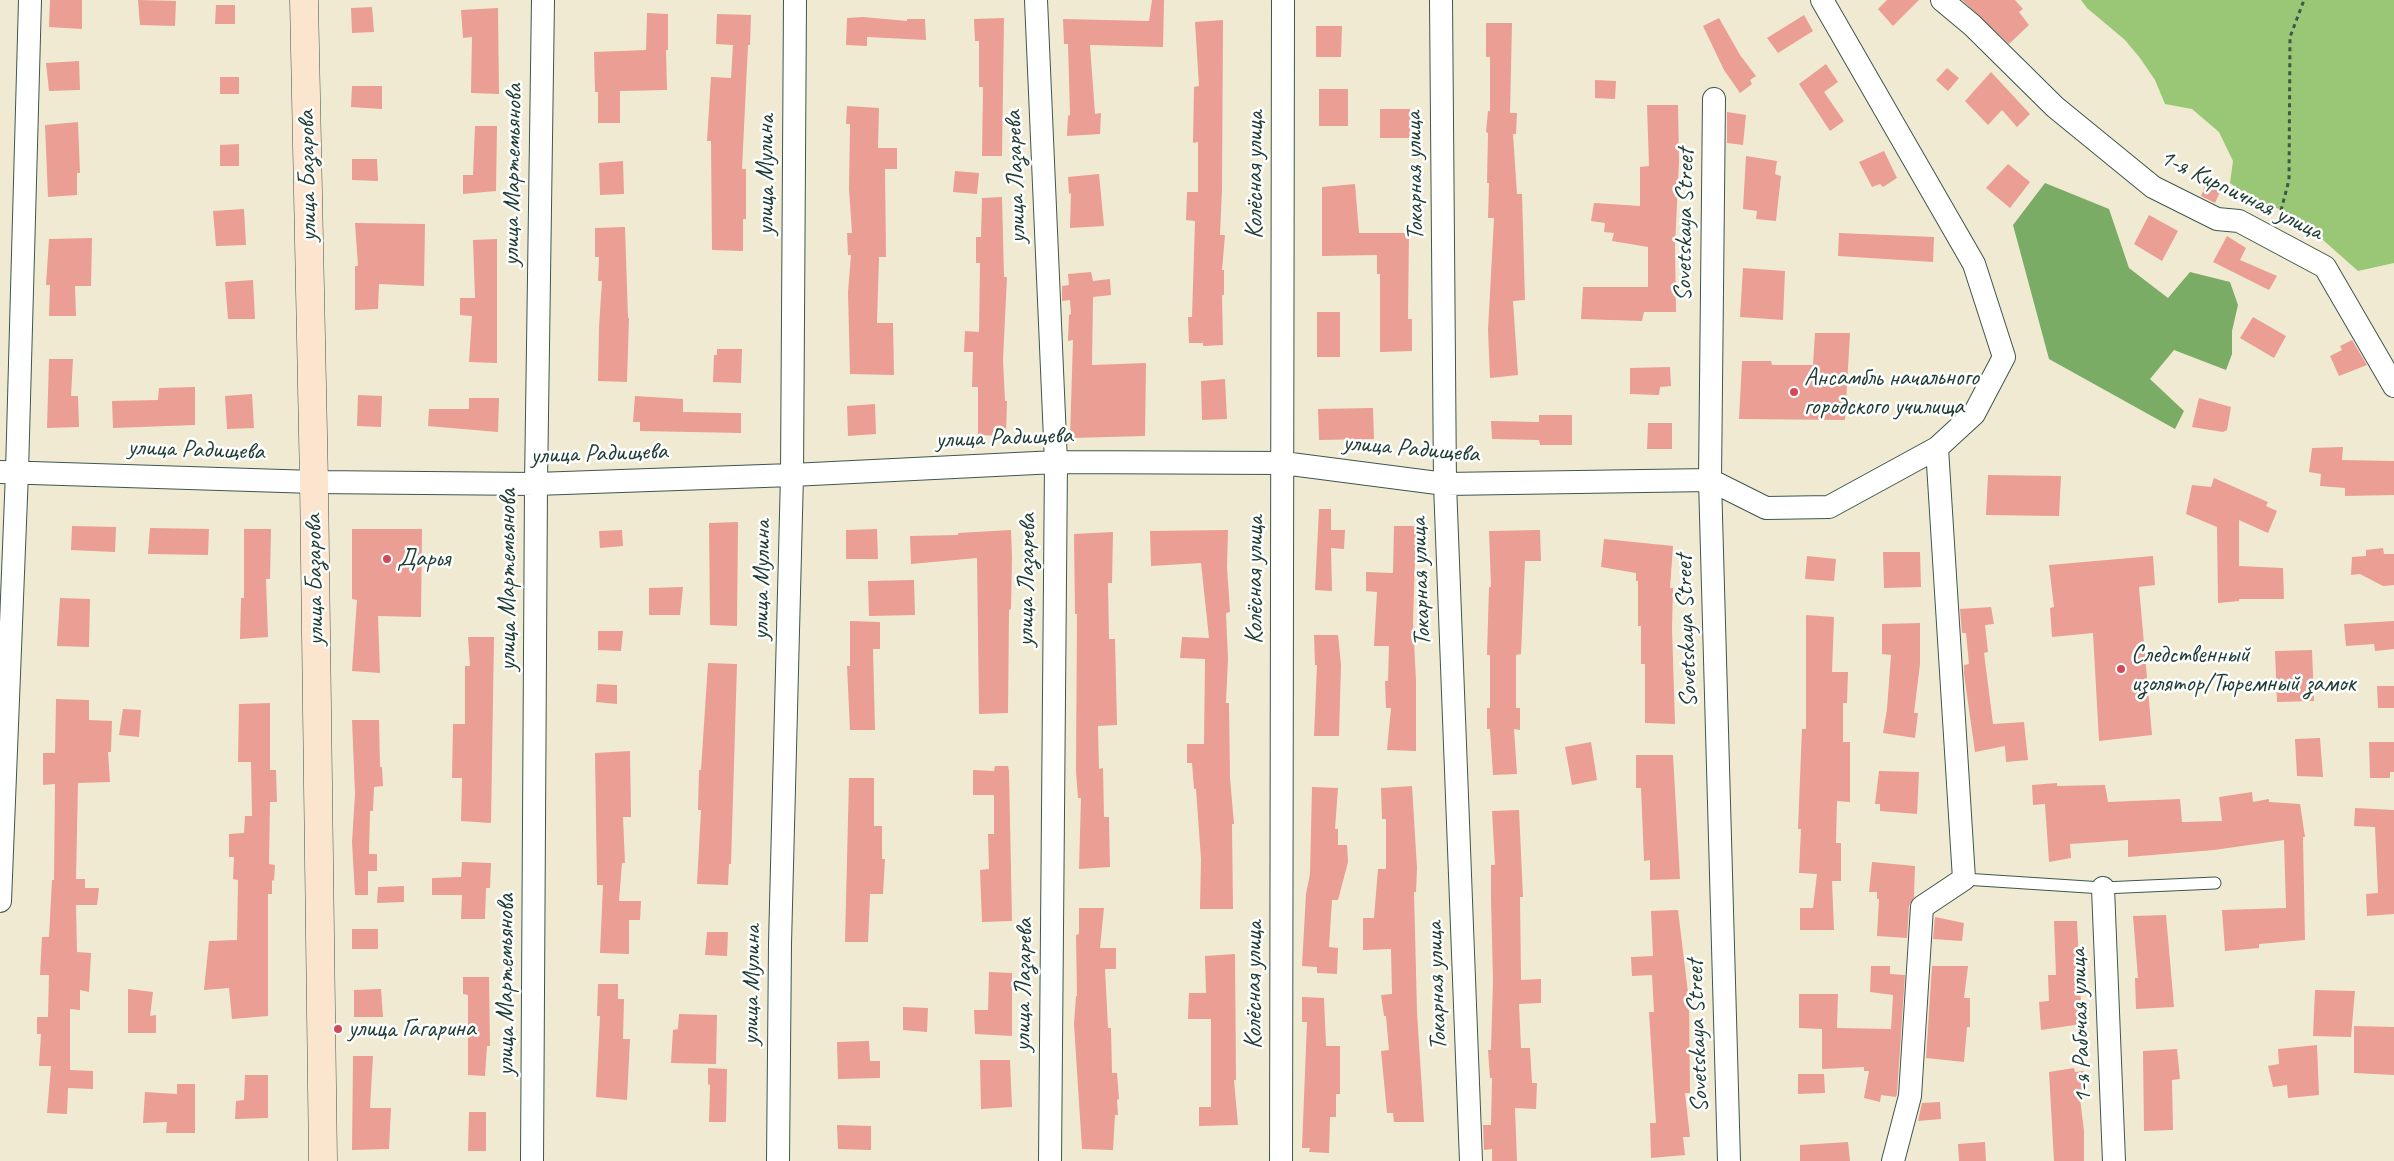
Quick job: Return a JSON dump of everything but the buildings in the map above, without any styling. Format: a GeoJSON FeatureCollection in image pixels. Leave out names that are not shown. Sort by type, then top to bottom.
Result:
{"type":"FeatureCollection","features":[{"type":"Feature","properties":{"kind":"main road","name":"улица Базарова"},"geometry":{"type":"LineString","coordinates":[[304,0],[314,482],[323,1161]]}},
{"type":"Feature","properties":{"kind":"street"},"geometry":{"type":"LineString","coordinates":[[0,901],[8,472],[30,0]]}},
{"type":"Feature","properties":{"kind":"street","name":"улица Мартемьянова"},"geometry":{"type":"LineString","coordinates":[[532,1161],[536,484],[543,0]]}},
{"type":"Feature","properties":{"kind":"street","name":"улица Мулина"},"geometry":{"type":"LineString","coordinates":[[778,1161],[780,944],[792,475],[795,0]]}},
{"type":"Feature","properties":{"kind":"street","name":"улица Лазарева"},"geometry":{"type":"LineString","coordinates":[[1036,0],[1056,462],[1050,1161]]}},
{"type":"Feature","properties":{"kind":"street","name":"Колёсная улица"},"geometry":{"type":"LineString","coordinates":[[1281,1161],[1283,0]]}},
{"type":"Feature","properties":{"kind":"street","name":"Токарная улица"},"geometry":{"type":"LineString","coordinates":[[1441,0],[1445,484],[1471,1161]]}},
{"type":"Feature","properties":{"kind":"street","name":"улица Радищева"},"geometry":{"type":"LineString","coordinates":[[8,472],[314,482],[536,484],[792,475],[1056,462],[1283,463],[1445,484],[1710,480],[1766,508],[1830,507],[1937,448],[1974,414],[2004,357],[1974,264],[1822,0]]}},
{"type":"Feature","properties":{"kind":"street","name":"1-я Кирпичная улица"},"geometry":{"type":"LineString","coordinates":[[1942,0],[1972,25],[2054,107],[2153,187],[2217,218],[2239,222],[2325,267],[2394,386]]}},
{"type":"Feature","properties":{"kind":"street","name":"Sovetskaya Street"},"geometry":{"type":"LineString","coordinates":[[1714,99],[1710,480],[1729,1161]]}},
{"type":"Feature","properties":{"kind":"street"},"geometry":{"type":"LineString","coordinates":[[1893,1161],[1910,1096],[1922,907],[1964,879],[1937,448]]}},
{"type":"Feature","properties":{"kind":"street","name":"1-я Рабочая улица"},"geometry":{"type":"LineString","coordinates":[[2103,888],[2114,1161]]}},
{"type":"Feature","properties":{"kind":"lane"},"geometry":{"type":"LineString","coordinates":[[1964,879],[2103,888],[2215,882]]}},
{"type":"Feature","properties":{"kind":"path"},"geometry":{"type":"LineString","coordinates":[[2272,239],[2283,207],[2289,180],[2290,37],[2304,0]]}},
{"type":"Feature","properties":{"kind":"green space"},"geometry":{"type":"Polygon","coordinates":[[[2081,0],[2394,0],[2394,263],[2358,271],[2296,216],[2250,197],[2230,183],[2233,161],[2219,132],[2192,109],[2165,104],[2155,80],[2140,58],[2125,40],[2087,8],[2081,0]]]}},
{"type":"Feature","properties":{"kind":"green space"},"geometry":{"type":"Polygon","coordinates":[[[2045,183],[2109,209],[2129,268],[2168,298],[2190,272],[2230,282],[2238,305],[2232,331],[2232,354],[2226,370],[2174,350],[2150,379],[2184,411],[2175,429],[2049,359],[2013,225],[2045,183]]]}},
{"type":"Feature","properties":{"kind":"place","name":"Ансамбль начального городского училища"},"geometry":{"type":"Point","coordinates":[1794,392]}},
{"type":"Feature","properties":{"kind":"place","name":"Дарья"},"geometry":{"type":"Point","coordinates":[387,559]}},
{"type":"Feature","properties":{"kind":"place","name":"Следственный изолятор/Тюремный замок"},"geometry":{"type":"Point","coordinates":[2121,669]}},
{"type":"Feature","properties":{"kind":"place","name":"улица Гагарина"},"geometry":{"type":"Point","coordinates":[338,1029]}}]}
